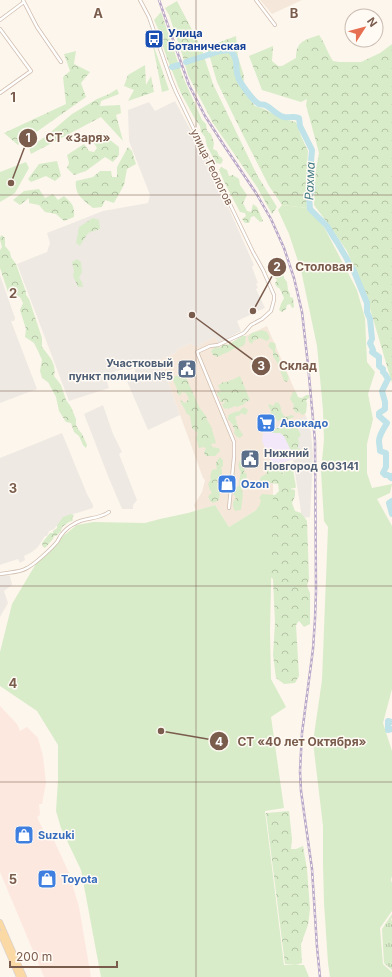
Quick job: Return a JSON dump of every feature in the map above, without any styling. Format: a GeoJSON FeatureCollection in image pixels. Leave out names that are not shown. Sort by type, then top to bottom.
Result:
{"type":"FeatureCollection","features":[{"type":"Feature","properties":{"kind":"main road"},"geometry":{"type":"LineString","coordinates":[[0,922],[24,977]]}},
{"type":"Feature","properties":{"kind":"main road"},"geometry":{"type":"LineString","coordinates":[[0,933],[19,977]]}},
{"type":"Feature","properties":{"kind":"street","name":"улица Геологов"},"geometry":{"type":"LineString","coordinates":[[140,0],[149,17],[173,86],[273,293],[274,300],[271,311],[262,319],[251,325],[244,333],[218,345],[210,346],[197,352],[234,442],[229,508]]}},
{"type":"Feature","properties":{"kind":"street"},"geometry":{"type":"LineString","coordinates":[[256,0],[275,25]]}},
{"type":"Feature","properties":{"kind":"street"},"geometry":{"type":"LineString","coordinates":[[0,20],[23,1],[37,27],[61,62]]}},
{"type":"Feature","properties":{"kind":"street"},"geometry":{"type":"LineString","coordinates":[[0,29],[30,71],[0,93]]}},
{"type":"Feature","properties":{"kind":"street"},"geometry":{"type":"LineString","coordinates":[[0,574],[7,572],[18,572],[28,568],[57,542],[62,533],[73,524],[105,515],[109,512]]}},
{"type":"Feature","properties":{"kind":"shaded area"},"geometry":{"type":"Polygon","coordinates":[[[260,0],[302,0],[272,14],[260,0]]]}},
{"type":"Feature","properties":{"kind":"shaded area"},"geometry":{"type":"Polygon","coordinates":[[[175,101],[225,200],[254,265],[252,267],[258,283],[256,284],[258,288],[256,289],[265,308],[237,321],[241,331],[218,343],[215,337],[200,344],[201,347],[193,346],[191,343],[160,360],[180,415],[148,430],[126,379],[136,374],[134,368],[129,370],[123,369],[105,375],[109,388],[69,401],[17,264],[47,252],[50,243],[47,233],[103,211],[148,203],[150,195],[129,141],[128,110],[149,102],[155,111],[175,101]]]}},
{"type":"Feature","properties":{"kind":"shaded area"},"geometry":{"type":"Polygon","coordinates":[[[0,275],[15,318],[14,321],[11,321],[37,389],[0,403],[0,275]]]}},
{"type":"Feature","properties":{"kind":"shaded area"},"geometry":{"type":"Polygon","coordinates":[[[267,326],[306,416],[290,423],[302,456],[273,466],[273,496],[258,509],[229,527],[215,505],[196,511],[194,505],[202,492],[205,480],[160,360],[191,343],[200,347],[200,344],[215,337],[221,347],[267,326]]]}},
{"type":"Feature","properties":{"kind":"shaded area"},"geometry":{"type":"Polygon","coordinates":[[[103,405],[113,434],[122,452],[119,454],[137,500],[133,505],[133,509],[122,509],[84,414],[103,405]]]}},
{"type":"Feature","properties":{"kind":"shaded area"},"geometry":{"type":"Polygon","coordinates":[[[306,416],[311,432],[313,456],[310,517],[302,518],[293,460],[302,457],[290,422],[306,416]]]}},
{"type":"Feature","properties":{"kind":"shaded area"},"geometry":{"type":"Polygon","coordinates":[[[290,422],[302,456],[273,466],[262,441],[263,433],[290,422]]]}},
{"type":"Feature","properties":{"kind":"shaded area"},"geometry":{"type":"Polygon","coordinates":[[[62,433],[93,508],[64,517],[54,529],[49,531],[38,547],[24,556],[25,560],[20,563],[18,559],[0,565],[0,458],[62,433]]]}},
{"type":"Feature","properties":{"kind":"shaded area"},"geometry":{"type":"Polygon","coordinates":[[[5,574],[10,576],[12,585],[4,591],[8,603],[0,617],[0,576],[5,574]]]}},
{"type":"Feature","properties":{"kind":"shaded area"},"geometry":{"type":"Polygon","coordinates":[[[0,706],[17,724],[20,731],[27,727],[38,738],[43,756],[46,783],[42,804],[39,804],[40,815],[37,817],[46,836],[52,836],[69,873],[79,907],[91,977],[44,977],[0,872],[0,706]]]}},
{"type":"Feature","properties":{"kind":"green space"},"geometry":{"type":"Polygon","coordinates":[[[177,1],[201,47],[213,84],[257,175],[277,207],[272,214],[257,187],[213,123],[188,75],[169,15],[165,8],[177,1]]]}},
{"type":"Feature","properties":{"kind":"green space"},"geometry":{"type":"Polygon","coordinates":[[[161,12],[183,77],[202,120],[206,124],[207,131],[211,134],[214,143],[213,149],[217,151],[223,160],[221,164],[216,163],[207,146],[200,126],[181,93],[168,61],[159,35],[160,33],[154,20],[161,12]]]}},
{"type":"Feature","properties":{"kind":"green space"},"geometry":{"type":"Polygon","coordinates":[[[319,35],[333,61],[339,62],[361,62],[380,53],[392,44],[392,383],[368,302],[347,251],[314,205],[315,174],[319,153],[306,105],[307,99],[301,102],[262,90],[249,56],[273,46],[272,61],[278,66],[282,66],[296,58],[296,52],[302,42],[319,35]]]}},
{"type":"Feature","properties":{"kind":"green space"},"geometry":{"type":"Polygon","coordinates":[[[236,36],[238,57],[244,76],[243,90],[255,106],[283,119],[296,122],[308,151],[306,188],[307,208],[282,205],[269,186],[217,82],[207,47],[236,36]]]}},
{"type":"Feature","properties":{"kind":"green space"},"geometry":{"type":"Polygon","coordinates":[[[152,41],[169,90],[162,92],[152,41]]]}},
{"type":"Feature","properties":{"kind":"green space"},"geometry":{"type":"Polygon","coordinates":[[[76,51],[74,64],[90,72],[81,83],[86,97],[18,145],[4,133],[66,104],[63,77],[70,71],[64,54],[76,51]]]}},
{"type":"Feature","properties":{"kind":"green space"},"geometry":{"type":"Polygon","coordinates":[[[145,65],[146,85],[151,76],[154,92],[128,101],[134,90],[124,86],[128,75],[145,65]]]}},
{"type":"Feature","properties":{"kind":"green space"},"geometry":{"type":"Polygon","coordinates":[[[117,89],[119,94],[101,101],[100,106],[120,105],[121,113],[116,115],[123,141],[101,117],[31,154],[29,148],[72,114],[117,89]]]}},
{"type":"Feature","properties":{"kind":"green space"},"geometry":{"type":"Polygon","coordinates":[[[101,133],[119,147],[119,155],[113,162],[105,157],[86,171],[74,175],[67,168],[69,163],[67,155],[84,144],[89,151],[94,152],[97,148],[92,140],[93,135],[101,133]]]}},
{"type":"Feature","properties":{"kind":"green space"},"geometry":{"type":"Polygon","coordinates":[[[128,147],[132,151],[136,164],[127,169],[124,185],[114,203],[105,200],[102,207],[93,208],[76,190],[76,181],[93,177],[100,171],[111,171],[112,177],[117,177],[117,167],[128,147]]]}},
{"type":"Feature","properties":{"kind":"green space"},"geometry":{"type":"Polygon","coordinates":[[[57,161],[61,176],[55,181],[46,176],[31,182],[28,179],[39,164],[57,161]]]}},
{"type":"Feature","properties":{"kind":"green space"},"geometry":{"type":"Polygon","coordinates":[[[26,162],[29,168],[15,193],[0,202],[0,172],[26,162]]]}},
{"type":"Feature","properties":{"kind":"green space"},"geometry":{"type":"Polygon","coordinates":[[[221,167],[227,170],[229,176],[233,175],[239,179],[240,185],[247,195],[243,203],[247,211],[251,212],[253,204],[257,207],[263,221],[260,222],[254,216],[251,217],[249,223],[245,223],[242,219],[246,216],[245,213],[240,212],[229,191],[219,170],[221,167]]]}},
{"type":"Feature","properties":{"kind":"green space"},"geometry":{"type":"Polygon","coordinates":[[[39,189],[45,198],[53,194],[58,200],[64,196],[72,205],[74,217],[64,221],[56,214],[45,212],[39,205],[29,203],[29,198],[20,205],[13,200],[24,191],[39,189]]]}},
{"type":"Feature","properties":{"kind":"green space"},"geometry":{"type":"Polygon","coordinates":[[[282,205],[307,208],[324,227],[357,290],[365,318],[367,362],[375,372],[368,394],[373,419],[367,444],[367,473],[372,488],[392,484],[390,493],[377,499],[392,526],[392,689],[383,723],[392,751],[392,911],[380,928],[383,964],[392,972],[392,977],[330,977],[328,963],[324,903],[323,826],[313,742],[322,680],[328,527],[324,521],[321,471],[324,440],[323,410],[317,346],[301,270],[289,234],[278,210],[282,205]]]}},
{"type":"Feature","properties":{"kind":"green space"},"geometry":{"type":"Polygon","coordinates":[[[93,218],[99,220],[100,229],[88,233],[80,246],[76,243],[79,227],[93,218]]]}},
{"type":"Feature","properties":{"kind":"green space"},"geometry":{"type":"Polygon","coordinates":[[[2,235],[5,238],[5,246],[16,264],[26,295],[29,299],[42,338],[42,347],[50,357],[55,372],[54,376],[61,385],[66,400],[71,407],[76,419],[76,425],[87,445],[86,448],[79,436],[74,432],[71,423],[66,422],[59,411],[56,397],[48,382],[42,378],[40,371],[42,360],[38,351],[34,343],[25,337],[26,329],[20,310],[23,303],[20,297],[8,292],[0,268],[0,250],[2,247],[0,237],[2,235]]]}},
{"type":"Feature","properties":{"kind":"green space"},"geometry":{"type":"Polygon","coordinates":[[[77,259],[81,262],[82,272],[79,278],[83,287],[78,287],[73,276],[74,271],[72,262],[77,259]]]}},
{"type":"Feature","properties":{"kind":"green space"},"geometry":{"type":"Polygon","coordinates":[[[280,271],[284,274],[290,297],[293,298],[294,307],[292,308],[290,304],[287,305],[286,309],[282,312],[279,310],[284,298],[280,289],[276,286],[275,283],[277,280],[274,277],[274,274],[280,271]]]}},
{"type":"Feature","properties":{"kind":"green space"},"geometry":{"type":"Polygon","coordinates":[[[262,330],[267,332],[270,338],[267,341],[260,338],[253,341],[252,344],[249,342],[248,337],[252,333],[262,330]]]}},
{"type":"Feature","properties":{"kind":"green space"},"geometry":{"type":"Polygon","coordinates":[[[242,336],[246,336],[245,344],[239,348],[235,348],[217,357],[213,355],[211,351],[216,346],[220,348],[223,344],[228,345],[242,336]]]}},
{"type":"Feature","properties":{"kind":"green space"},"geometry":{"type":"Polygon","coordinates":[[[270,342],[275,343],[275,351],[279,356],[280,363],[283,365],[289,378],[287,382],[284,381],[278,364],[273,356],[273,351],[268,346],[270,342]]]}},
{"type":"Feature","properties":{"kind":"green space"},"geometry":{"type":"Polygon","coordinates":[[[185,375],[199,407],[211,426],[216,443],[211,444],[212,447],[219,448],[220,451],[215,456],[206,456],[204,453],[206,448],[199,448],[196,438],[198,433],[192,428],[190,416],[186,413],[180,400],[185,403],[189,399],[186,393],[182,392],[180,396],[177,393],[173,380],[175,376],[185,375]]]}},
{"type":"Feature","properties":{"kind":"green space"},"geometry":{"type":"Polygon","coordinates":[[[240,376],[250,400],[237,407],[235,406],[225,409],[222,404],[225,403],[224,400],[223,402],[220,402],[220,398],[217,395],[218,391],[221,392],[218,385],[240,376]]]}},
{"type":"Feature","properties":{"kind":"green space"},"geometry":{"type":"Polygon","coordinates":[[[293,392],[296,392],[298,397],[302,398],[309,395],[309,398],[306,400],[306,413],[302,415],[299,412],[296,413],[293,408],[294,405],[290,399],[293,392]]]}},
{"type":"Feature","properties":{"kind":"green space"},"geometry":{"type":"Polygon","coordinates":[[[276,402],[279,403],[281,411],[285,417],[291,415],[294,417],[284,421],[282,419],[278,421],[276,419],[273,420],[270,415],[271,411],[268,405],[270,404],[273,406],[276,402]]]}},
{"type":"Feature","properties":{"kind":"green space"},"geometry":{"type":"Polygon","coordinates":[[[244,407],[248,410],[246,415],[241,413],[235,417],[237,422],[236,424],[243,435],[240,438],[234,433],[235,429],[228,419],[228,415],[240,411],[244,407]]]}},
{"type":"Feature","properties":{"kind":"green space"},"geometry":{"type":"Polygon","coordinates":[[[291,421],[294,422],[301,435],[298,438],[298,448],[303,450],[305,454],[302,458],[299,457],[298,453],[292,453],[284,436],[280,433],[273,433],[271,431],[274,428],[279,428],[283,424],[291,421]]]}},
{"type":"Feature","properties":{"kind":"green space"},"geometry":{"type":"Polygon","coordinates":[[[220,457],[223,460],[223,466],[221,468],[222,473],[219,477],[221,482],[219,500],[213,503],[210,501],[208,496],[212,493],[208,484],[211,479],[210,477],[212,470],[217,469],[216,463],[220,457]]]}},
{"type":"Feature","properties":{"kind":"green space"},"geometry":{"type":"Polygon","coordinates":[[[241,459],[245,459],[247,466],[244,472],[247,474],[246,480],[243,481],[241,510],[235,511],[233,504],[236,498],[233,493],[235,488],[239,486],[241,473],[239,464],[241,459]]]}},
{"type":"Feature","properties":{"kind":"green space"},"geometry":{"type":"Polygon","coordinates":[[[291,467],[293,469],[296,487],[287,489],[285,488],[283,470],[284,468],[291,467]]]}},
{"type":"Feature","properties":{"kind":"green space"},"geometry":{"type":"Polygon","coordinates":[[[267,468],[280,468],[291,489],[295,490],[295,496],[292,503],[295,511],[301,513],[307,521],[309,579],[307,586],[310,593],[310,624],[304,627],[299,621],[296,625],[299,676],[295,683],[284,684],[276,678],[273,655],[275,623],[273,579],[267,574],[254,514],[258,507],[264,503],[259,498],[262,494],[275,495],[279,491],[278,484],[270,483],[267,486],[261,485],[260,478],[267,473],[267,468]]]}},
{"type":"Feature","properties":{"kind":"green space"},"geometry":{"type":"Polygon","coordinates":[[[263,495],[273,496],[270,631],[271,679],[286,707],[271,717],[284,808],[265,811],[284,965],[304,965],[309,977],[101,977],[81,870],[61,828],[56,811],[58,745],[37,711],[0,686],[0,652],[12,604],[36,564],[63,536],[77,525],[93,522],[145,523],[215,505],[229,527],[258,509],[263,495]]]}},
{"type":"Feature","properties":{"kind":"green space"},"geometry":{"type":"Polygon","coordinates":[[[71,514],[74,515],[72,518],[73,520],[62,527],[61,531],[54,536],[45,548],[43,547],[42,543],[50,533],[53,533],[63,517],[71,514]]]}},
{"type":"Feature","properties":{"kind":"green space"},"geometry":{"type":"Polygon","coordinates":[[[289,811],[292,839],[291,849],[296,849],[303,846],[307,869],[310,909],[308,925],[301,944],[302,963],[296,965],[285,964],[266,813],[289,811]]]}},
{"type":"Feature","properties":{"kind":"green space"},"geometry":{"type":"Polygon","coordinates":[[[392,914],[392,970],[384,963],[382,929],[392,914]]]}},
{"type":"Feature","properties":{"kind":"waterway","name":"Рахма"},"geometry":{"type":"LineString","coordinates":[[186,62],[220,51],[230,50],[236,60],[239,80],[253,99],[259,104],[267,106],[281,116],[299,118],[300,126],[312,150],[310,173],[313,188],[309,197],[310,209],[327,226],[353,269],[367,303],[367,312],[370,319],[372,339],[370,343],[373,350],[372,352],[379,357],[379,366],[383,369],[383,372],[388,379],[382,391],[385,409],[379,413],[379,416],[387,423],[381,434],[379,442],[380,451],[386,453],[386,467],[383,473],[391,478],[392,476]]}},
{"type":"Feature","properties":{"kind":"waterway","name":"Рахма"},"geometry":{"type":"LineString","coordinates":[[172,67],[179,65]]}},
{"type":"Feature","properties":{"kind":"waterway","name":"Рахма"},"geometry":{"type":"LineString","coordinates":[[392,501],[389,503],[392,514]]}},
{"type":"Feature","properties":{"kind":"waterway","name":"Рахма"},"geometry":{"type":"LineString","coordinates":[[392,722],[388,721],[388,730],[392,729]]}},
{"type":"Feature","properties":{"kind":"railway"},"geometry":{"type":"LineString","coordinates":[[159,0],[189,85],[205,116],[256,193],[271,219],[284,248],[294,278],[302,312],[315,441],[316,591],[313,649],[302,733],[300,771],[301,791],[312,869],[320,977]]}},
{"type":"Feature","properties":{"kind":"place","name":"Улица Ботаническая"},"geometry":{"type":"Point","coordinates":[154,39]}},
{"type":"Feature","properties":{"kind":"place","name":"СТ «Заря»"},"geometry":{"type":"Point","coordinates":[11,183]}},
{"type":"Feature","properties":{"kind":"place","name":"Столовая"},"geometry":{"type":"Point","coordinates":[253,311]}},
{"type":"Feature","properties":{"kind":"place","name":"Склад"},"geometry":{"type":"Point","coordinates":[192,315]}},
{"type":"Feature","properties":{"kind":"place","name":"Участковый пункт полиции №5"},"geometry":{"type":"Point","coordinates":[187,369]}},
{"type":"Feature","properties":{"kind":"place","name":"Авокадо"},"geometry":{"type":"Point","coordinates":[266,423]}},
{"type":"Feature","properties":{"kind":"place","name":"Нижний Новгород 603141"},"geometry":{"type":"Point","coordinates":[250,459]}},
{"type":"Feature","properties":{"kind":"place","name":"Ozon"},"geometry":{"type":"Point","coordinates":[227,484]}},
{"type":"Feature","properties":{"kind":"place","name":"СТ «40 лет Октября»"},"geometry":{"type":"Point","coordinates":[161,731]}},
{"type":"Feature","properties":{"kind":"place","name":"Suzuki"},"geometry":{"type":"Point","coordinates":[24,835]}},
{"type":"Feature","properties":{"kind":"place","name":"Toyota"},"geometry":{"type":"Point","coordinates":[47,879]}}]}
